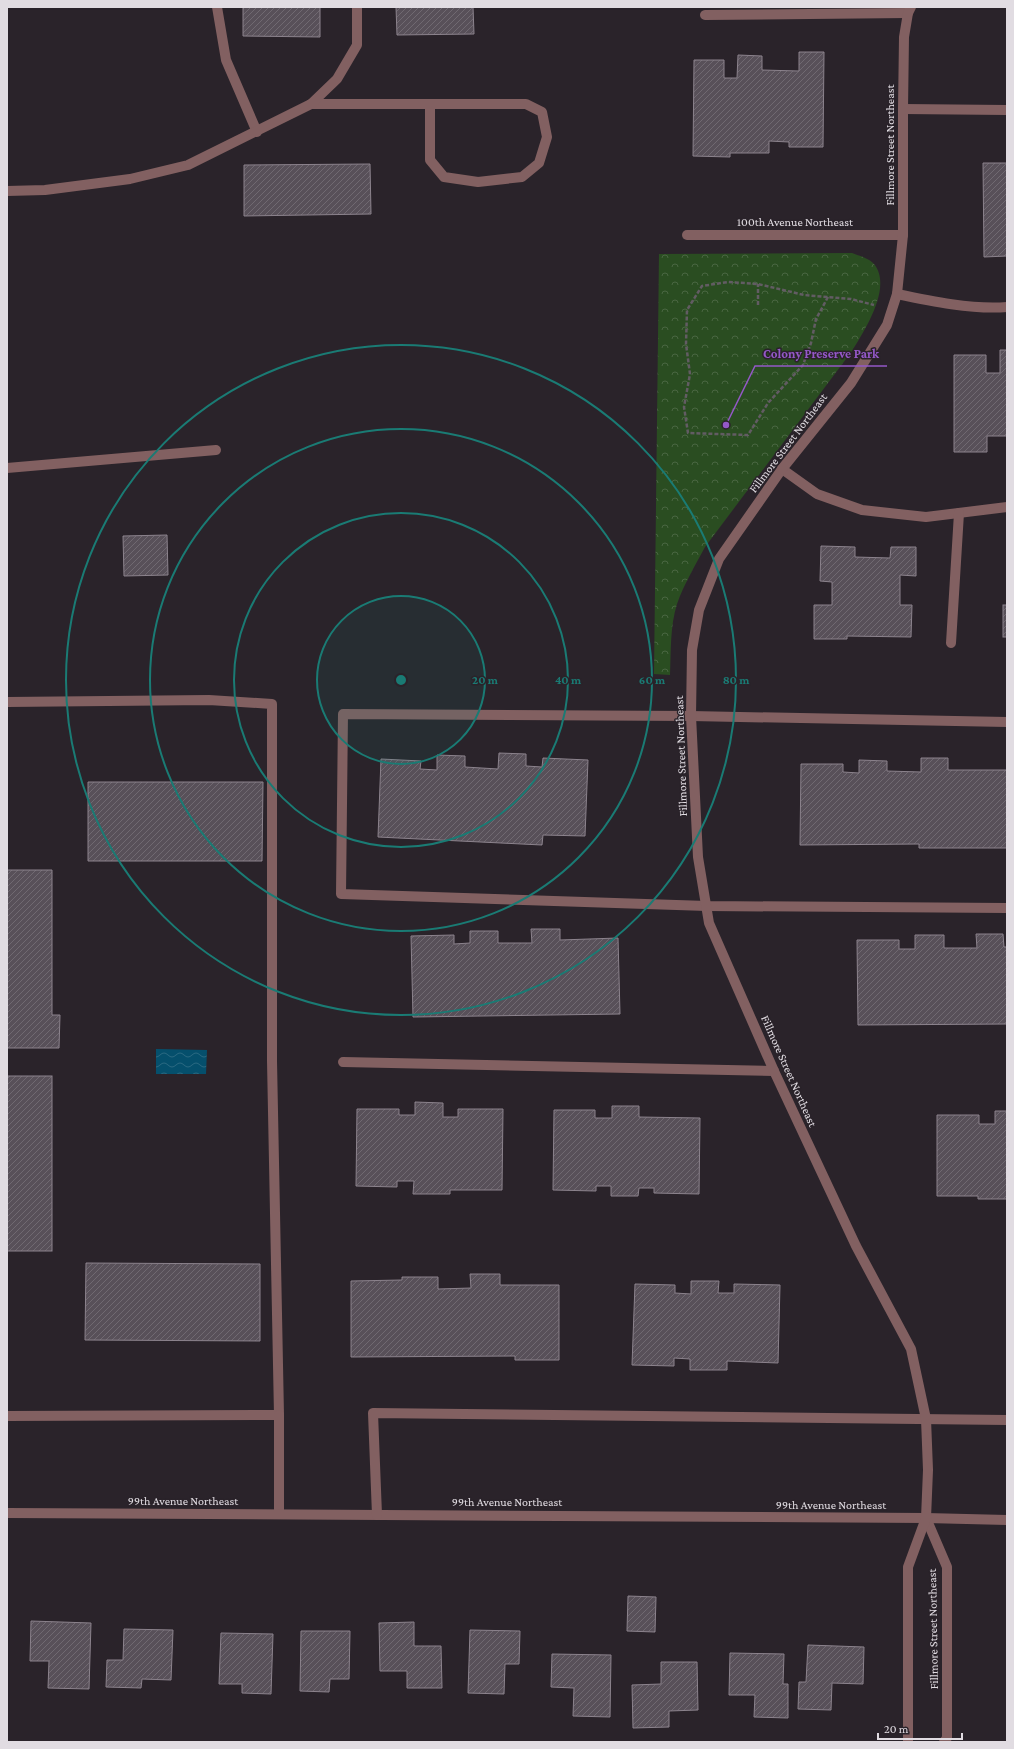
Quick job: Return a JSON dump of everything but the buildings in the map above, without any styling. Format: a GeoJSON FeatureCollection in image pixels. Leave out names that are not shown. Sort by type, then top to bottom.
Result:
{"type":"FeatureCollection","features":[{"type":"Feature","properties":{"kind":"street"},"geometry":{"type":"LineString","coordinates":[[218,7],[226,60],[257,132]]}},
{"type":"Feature","properties":{"kind":"street"},"geometry":{"type":"LineString","coordinates":[[7,191],[45,190],[130,179],[188,166],[311,104],[337,79],[357,45],[357,7]]}},
{"type":"Feature","properties":{"kind":"street"},"geometry":{"type":"LineString","coordinates":[[705,15],[910,10]]}},
{"type":"Feature","properties":{"kind":"street","name":"Fillmore Street Northeast"},"geometry":{"type":"LineString","coordinates":[[908,1742],[908,1567],[926,1518],[928,1470],[926,1419],[911,1349],[856,1246],[774,1071],[710,923],[698,857],[691,716],[692,650],[699,610],[719,559],[782,469],[851,383],[887,325],[897,294],[903,235],[902,109],[904,37],[910,10]]}},
{"type":"Feature","properties":{"kind":"street"},"geometry":{"type":"LineString","coordinates":[[311,104],[526,104],[542,112],[547,137],[539,163],[522,177],[478,182],[444,177],[430,160],[430,105]]}},
{"type":"Feature","properties":{"kind":"street"},"geometry":{"type":"LineString","coordinates":[[902,109],[1007,110]]}},
{"type":"Feature","properties":{"kind":"street","name":"100th Avenue Northeast"},"geometry":{"type":"LineString","coordinates":[[687,235],[903,235]]}},
{"type":"Feature","properties":{"kind":"street"},"geometry":{"type":"LineString","coordinates":[[897,294],[929,301],[995,308],[1007,307]]}},
{"type":"Feature","properties":{"kind":"street"},"geometry":{"type":"LineString","coordinates":[[7,468],[216,450]]}},
{"type":"Feature","properties":{"kind":"street"},"geometry":{"type":"LineString","coordinates":[[782,469],[817,494],[862,510],[926,517],[1007,507]]}},
{"type":"Feature","properties":{"kind":"street"},"geometry":{"type":"LineString","coordinates":[[951,643],[959,513]]}},
{"type":"Feature","properties":{"kind":"street"},"geometry":{"type":"LineString","coordinates":[[7,702],[209,700],[272,704],[272,1060],[279,1415],[279,1514]]}},
{"type":"Feature","properties":{"kind":"street"},"geometry":{"type":"LineString","coordinates":[[1007,722],[691,716],[343,714],[341,894],[706,906],[1007,908]]}},
{"type":"Feature","properties":{"kind":"street"},"geometry":{"type":"LineString","coordinates":[[342,1062],[774,1071]]}},
{"type":"Feature","properties":{"kind":"street"},"geometry":{"type":"LineString","coordinates":[[377,1514],[373,1413],[1007,1420]]}},
{"type":"Feature","properties":{"kind":"street"},"geometry":{"type":"LineString","coordinates":[[7,1416],[279,1415]]}},
{"type":"Feature","properties":{"kind":"street","name":"99th Avenue Northeast"},"geometry":{"type":"LineString","coordinates":[[7,1513],[377,1514],[926,1518],[1007,1520]]}},
{"type":"Feature","properties":{"kind":"street","name":"Fillmore Street Northeast"},"geometry":{"type":"LineString","coordinates":[[926,1518],[947,1567],[947,1738],[944,1742]]}},
{"type":"Feature","properties":{"kind":"path"},"geometry":{"type":"LineString","coordinates":[[828,298],[816,319],[811,342],[803,365],[768,403],[748,436],[688,433],[684,407],[690,374],[686,344],[687,310],[702,286],[728,282],[758,284],[804,295],[851,299],[892,309]]}},
{"type":"Feature","properties":{"kind":"path"},"geometry":{"type":"LineString","coordinates":[[758,284],[758,305]]}},
{"type":"Feature","properties":{"kind":"green space"},"geometry":{"type":"Polygon","coordinates":[[[852,253],[872,262],[879,274],[879,296],[875,309],[852,351],[705,547],[686,582],[677,604],[672,630],[670,675],[654,674],[659,254],[852,253]]]}},
{"type":"Feature","properties":{"kind":"water"},"geometry":{"type":"Polygon","coordinates":[[[156,1049],[207,1050],[206,1074],[156,1074],[156,1049]]]}},
{"type":"Feature","properties":{"kind":"place","name":"Colony Preserve Park"},"geometry":{"type":"Point","coordinates":[726,425]}}]}
